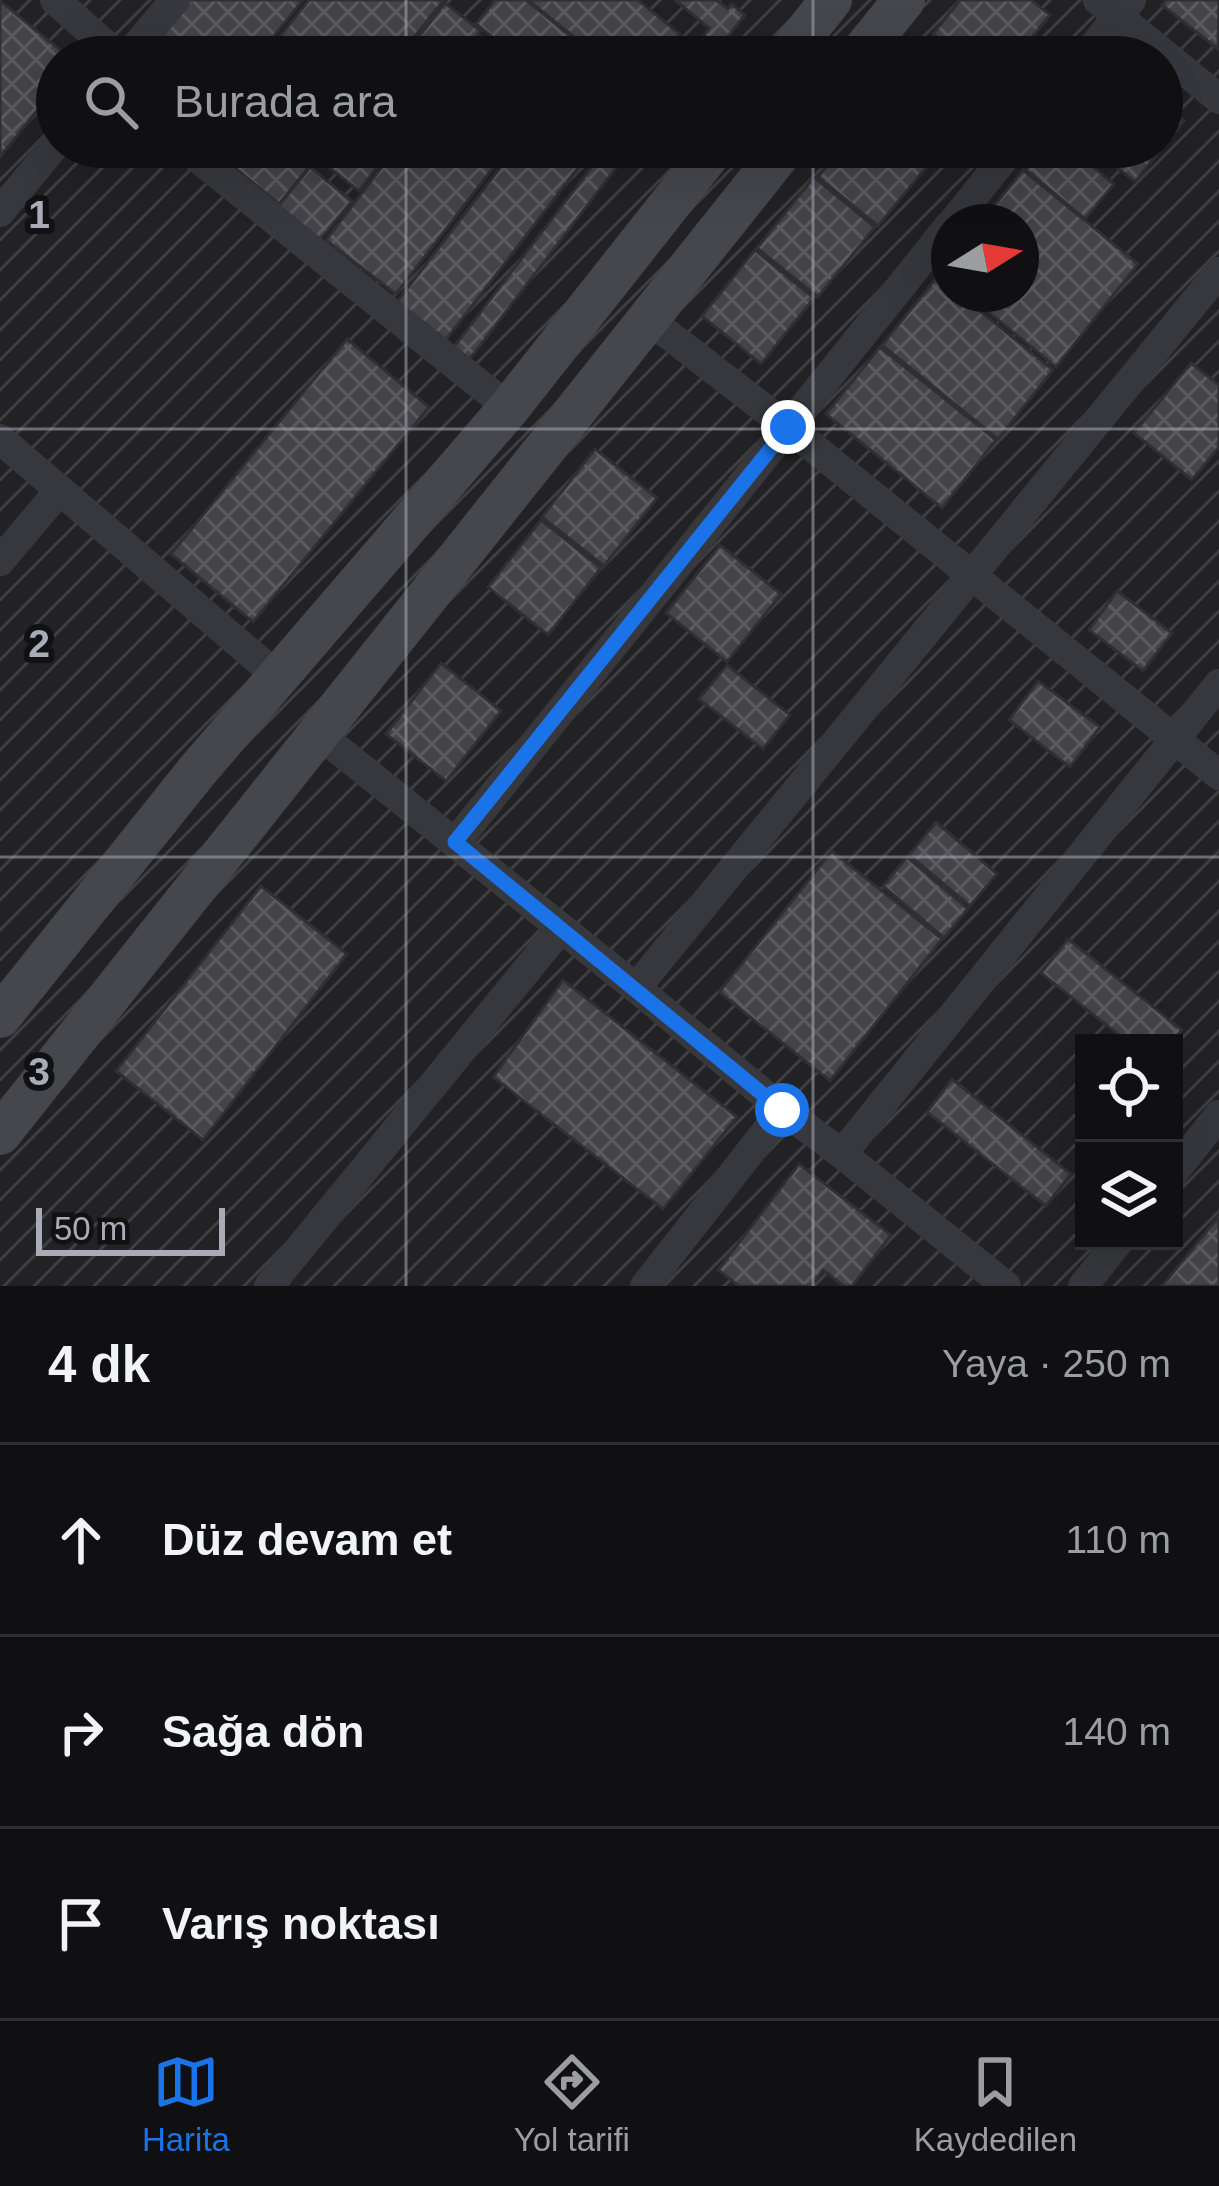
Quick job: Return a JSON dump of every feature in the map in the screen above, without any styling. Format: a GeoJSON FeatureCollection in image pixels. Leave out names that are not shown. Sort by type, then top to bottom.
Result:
{"type":"FeatureCollection","features":[{"type":"Feature","properties":{"kind":"main road"},"geometry":{"type":"LineString","coordinates":[[803,36],[831,0]]}},
{"type":"Feature","properties":{"kind":"main road"},"geometry":{"type":"LineString","coordinates":[[875,36],[904,0]]}},
{"type":"Feature","properties":{"kind":"main road"},"geometry":{"type":"LineString","coordinates":[[0,1017],[277,676],[508,408],[698,168]]}},
{"type":"Feature","properties":{"kind":"main road"},"geometry":{"type":"LineString","coordinates":[[0,1134],[768,168]]}},
{"type":"Feature","properties":{"kind":"street"},"geometry":{"type":"LineString","coordinates":[[55,0],[98,36]]}},
{"type":"Feature","properties":{"kind":"street"},"geometry":{"type":"LineString","coordinates":[[142,36],[175,0]]}},
{"type":"Feature","properties":{"kind":"street"},"geometry":{"type":"LineString","coordinates":[[1097,36],[1115,6],[1149,36]]}},
{"type":"Feature","properties":{"kind":"street"},"geometry":{"type":"LineString","coordinates":[[1183,67],[1219,99]]}},
{"type":"Feature","properties":{"kind":"street"},"geometry":{"type":"LineString","coordinates":[[0,212],[36,168]]}},
{"type":"Feature","properties":{"kind":"street"},"geometry":{"type":"LineString","coordinates":[[210,168],[508,408]]}},
{"type":"Feature","properties":{"kind":"street"},"geometry":{"type":"LineString","coordinates":[[967,204],[996,168]]}},
{"type":"Feature","properties":{"kind":"street"},"geometry":{"type":"LineString","coordinates":[[455,842],[931,249]]}},
{"type":"Feature","properties":{"kind":"street"},"geometry":{"type":"LineString","coordinates":[[636,988],[1219,272]]}},
{"type":"Feature","properties":{"kind":"street"},"geometry":{"type":"LineString","coordinates":[[647,318],[1219,775]]}},
{"type":"Feature","properties":{"kind":"street"},"geometry":{"type":"LineString","coordinates":[[0,439],[277,676]]}},
{"type":"Feature","properties":{"kind":"street"},"geometry":{"type":"LineString","coordinates":[[0,561],[60,490]]}},
{"type":"Feature","properties":{"kind":"street"},"geometry":{"type":"LineString","coordinates":[[842,1154],[1219,684]]}},
{"type":"Feature","properties":{"kind":"street"},"geometry":{"type":"LineString","coordinates":[[320,735],[1006,1286]]}},
{"type":"Feature","properties":{"kind":"street"},"geometry":{"type":"LineString","coordinates":[[269,1286],[561,928]]}},
{"type":"Feature","properties":{"kind":"street"},"geometry":{"type":"LineString","coordinates":[[645,1286],[782,1110]]}},
{"type":"Feature","properties":{"kind":"street"},"geometry":{"type":"LineString","coordinates":[[1183,1161],[1219,1115]]}},
{"type":"Feature","properties":{"kind":"street"},"geometry":{"type":"LineString","coordinates":[[1083,1286],[1112,1250]]}},
{"type":"Feature","properties":{"kind":"shaded area"},"geometry":{"type":"Polygon","coordinates":[[[0,0],[1219,0],[1219,1286],[0,1286],[0,0]]]}},
{"type":"Feature","properties":{"kind":"building"},"geometry":{"type":"Polygon","coordinates":[[[190,0],[303,0],[274,36],[161,36],[190,0]]]}},
{"type":"Feature","properties":{"kind":"building"},"geometry":{"type":"Polygon","coordinates":[[[309,0],[444,0],[415,36],[280,36],[309,0]]]}},
{"type":"Feature","properties":{"kind":"building"},"geometry":{"type":"Polygon","coordinates":[[[495,0],[526,0],[571,36],[491,36],[476,24],[495,0]]]}},
{"type":"Feature","properties":{"kind":"building"},"geometry":{"type":"Polygon","coordinates":[[[528,0],[638,0],[680,34],[678,36],[573,36],[528,0]]]}},
{"type":"Feature","properties":{"kind":"building"},"geometry":{"type":"Polygon","coordinates":[[[675,0],[716,0],[728,9],[732,4],[745,15],[728,36],[705,36],[709,28],[675,0]]]}},
{"type":"Feature","properties":{"kind":"building"},"geometry":{"type":"Polygon","coordinates":[[[960,0],[1031,0],[1050,15],[1033,36],[933,34],[960,0]]]}},
{"type":"Feature","properties":{"kind":"building"},"geometry":{"type":"Polygon","coordinates":[[[1166,0],[1219,0],[1218,49],[1162,5],[1166,0]]]}},
{"type":"Feature","properties":{"kind":"building"},"geometry":{"type":"Polygon","coordinates":[[[0,1],[43,36],[36,36],[36,112],[0,157],[0,1]]]}},
{"type":"Feature","properties":{"kind":"building"},"geometry":{"type":"Polygon","coordinates":[[[445,3],[481,31],[477,36],[419,36],[445,3]]]}},
{"type":"Feature","properties":{"kind":"building"},"geometry":{"type":"Polygon","coordinates":[[[235,168],[308,168],[279,204],[235,168]]]}},
{"type":"Feature","properties":{"kind":"building"},"geometry":{"type":"Polygon","coordinates":[[[309,168],[352,201],[318,242],[277,208],[309,168]]]}},
{"type":"Feature","properties":{"kind":"building"},"geometry":{"type":"Polygon","coordinates":[[[329,168],[376,168],[359,191],[329,168]]]}},
{"type":"Feature","properties":{"kind":"building"},"geometry":{"type":"Polygon","coordinates":[[[381,168],[493,168],[396,294],[326,240],[381,168]]]}},
{"type":"Feature","properties":{"kind":"building"},"geometry":{"type":"Polygon","coordinates":[[[500,168],[578,168],[446,340],[397,302],[500,168]]]}},
{"type":"Feature","properties":{"kind":"building"},"geometry":{"type":"Polygon","coordinates":[[[591,168],[616,168],[469,360],[453,348],[591,168]]]}},
{"type":"Feature","properties":{"kind":"building"},"geometry":{"type":"Polygon","coordinates":[[[826,168],[926,168],[878,226],[818,177],[826,168]]]}},
{"type":"Feature","properties":{"kind":"building"},"geometry":{"type":"Polygon","coordinates":[[[1095,168],[1114,184],[1085,219],[1026,170],[1095,168]]]}},
{"type":"Feature","properties":{"kind":"building"},"geometry":{"type":"Polygon","coordinates":[[[1118,168],[1146,168],[1135,182],[1118,168]]]}},
{"type":"Feature","properties":{"kind":"building"},"geometry":{"type":"Polygon","coordinates":[[[1023,170],[1138,264],[1056,367],[988,312],[1039,312],[1039,204],[996,204],[1023,170]]]}},
{"type":"Feature","properties":{"kind":"building"},"geometry":{"type":"Polygon","coordinates":[[[814,177],[875,227],[818,297],[757,248],[814,177]]]}},
{"type":"Feature","properties":{"kind":"building"},"geometry":{"type":"Polygon","coordinates":[[[755,250],[814,298],[761,364],[702,316],[755,250]]]}},
{"type":"Feature","properties":{"kind":"building"},"geometry":{"type":"Polygon","coordinates":[[[931,284],[931,312],[981,312],[1053,370],[998,439],[882,345],[931,284]]]}},
{"type":"Feature","properties":{"kind":"building"},"geometry":{"type":"Polygon","coordinates":[[[347,339],[429,407],[253,622],[171,554],[347,339]]]}},
{"type":"Feature","properties":{"kind":"building"},"geometry":{"type":"Polygon","coordinates":[[[880,347],[996,440],[942,508],[826,414],[880,347]]]}},
{"type":"Feature","properties":{"kind":"building"},"geometry":{"type":"Polygon","coordinates":[[[1191,363],[1219,385],[1219,447],[1192,480],[1134,433],[1191,363]]]}},
{"type":"Feature","properties":{"kind":"building"},"geometry":{"type":"Polygon","coordinates":[[[595,449],[657,498],[604,566],[542,517],[595,449]]]}},
{"type":"Feature","properties":{"kind":"building"},"geometry":{"type":"Polygon","coordinates":[[[541,520],[601,568],[548,635],[488,587],[541,520]]]}},
{"type":"Feature","properties":{"kind":"building"},"geometry":{"type":"Polygon","coordinates":[[[720,545],[781,594],[727,662],[666,613],[720,545]]]}},
{"type":"Feature","properties":{"kind":"building"},"geometry":{"type":"Polygon","coordinates":[[[1117,591],[1172,633],[1143,671],[1089,630],[1117,591]]]}},
{"type":"Feature","properties":{"kind":"building"},"geometry":{"type":"Polygon","coordinates":[[[441,663],[501,711],[446,781],[386,734],[441,663]]]}},
{"type":"Feature","properties":{"kind":"building"},"geometry":{"type":"Polygon","coordinates":[[[727,665],[790,715],[763,749],[699,699],[727,665]]]}},
{"type":"Feature","properties":{"kind":"building"},"geometry":{"type":"Polygon","coordinates":[[[1038,681],[1100,727],[1070,767],[1009,720],[1038,681]]]}},
{"type":"Feature","properties":{"kind":"building"},"geometry":{"type":"Polygon","coordinates":[[[936,822],[997,874],[970,906],[909,855],[936,822]]]}},
{"type":"Feature","properties":{"kind":"building"},"geometry":{"type":"Polygon","coordinates":[[[832,851],[942,939],[830,1081],[719,992],[832,851]]]}},
{"type":"Feature","properties":{"kind":"building"},"geometry":{"type":"Polygon","coordinates":[[[907,857],[968,909],[944,938],[883,886],[907,857]]]}},
{"type":"Feature","properties":{"kind":"building"},"geometry":{"type":"Polygon","coordinates":[[[261,886],[347,954],[203,1140],[116,1071],[261,886]]]}},
{"type":"Feature","properties":{"kind":"building"},"geometry":{"type":"Polygon","coordinates":[[[1068,939],[1182,1030],[1179,1034],[1118,1034],[1041,973],[1068,939]]]}},
{"type":"Feature","properties":{"kind":"building"},"geometry":{"type":"Polygon","coordinates":[[[563,980],[737,1117],[663,1209],[493,1077],[563,980]]]}},
{"type":"Feature","properties":{"kind":"building"},"geometry":{"type":"Polygon","coordinates":[[[952,1079],[1071,1174],[1046,1206],[927,1112],[952,1079]]]}},
{"type":"Feature","properties":{"kind":"building"},"geometry":{"type":"Polygon","coordinates":[[[799,1164],[891,1235],[852,1286],[844,1286],[823,1270],[811,1286],[739,1286],[718,1270],[799,1164]]]}},
{"type":"Feature","properties":{"kind":"building"},"geometry":{"type":"Polygon","coordinates":[[[1219,1216],[1219,1286],[1162,1286],[1219,1216]]]}},
{"type":"Feature","properties":{"kind":"route"},"geometry":{"type":"LineString","coordinates":[[782,1110],[455,842],[788,427]]}}]}
